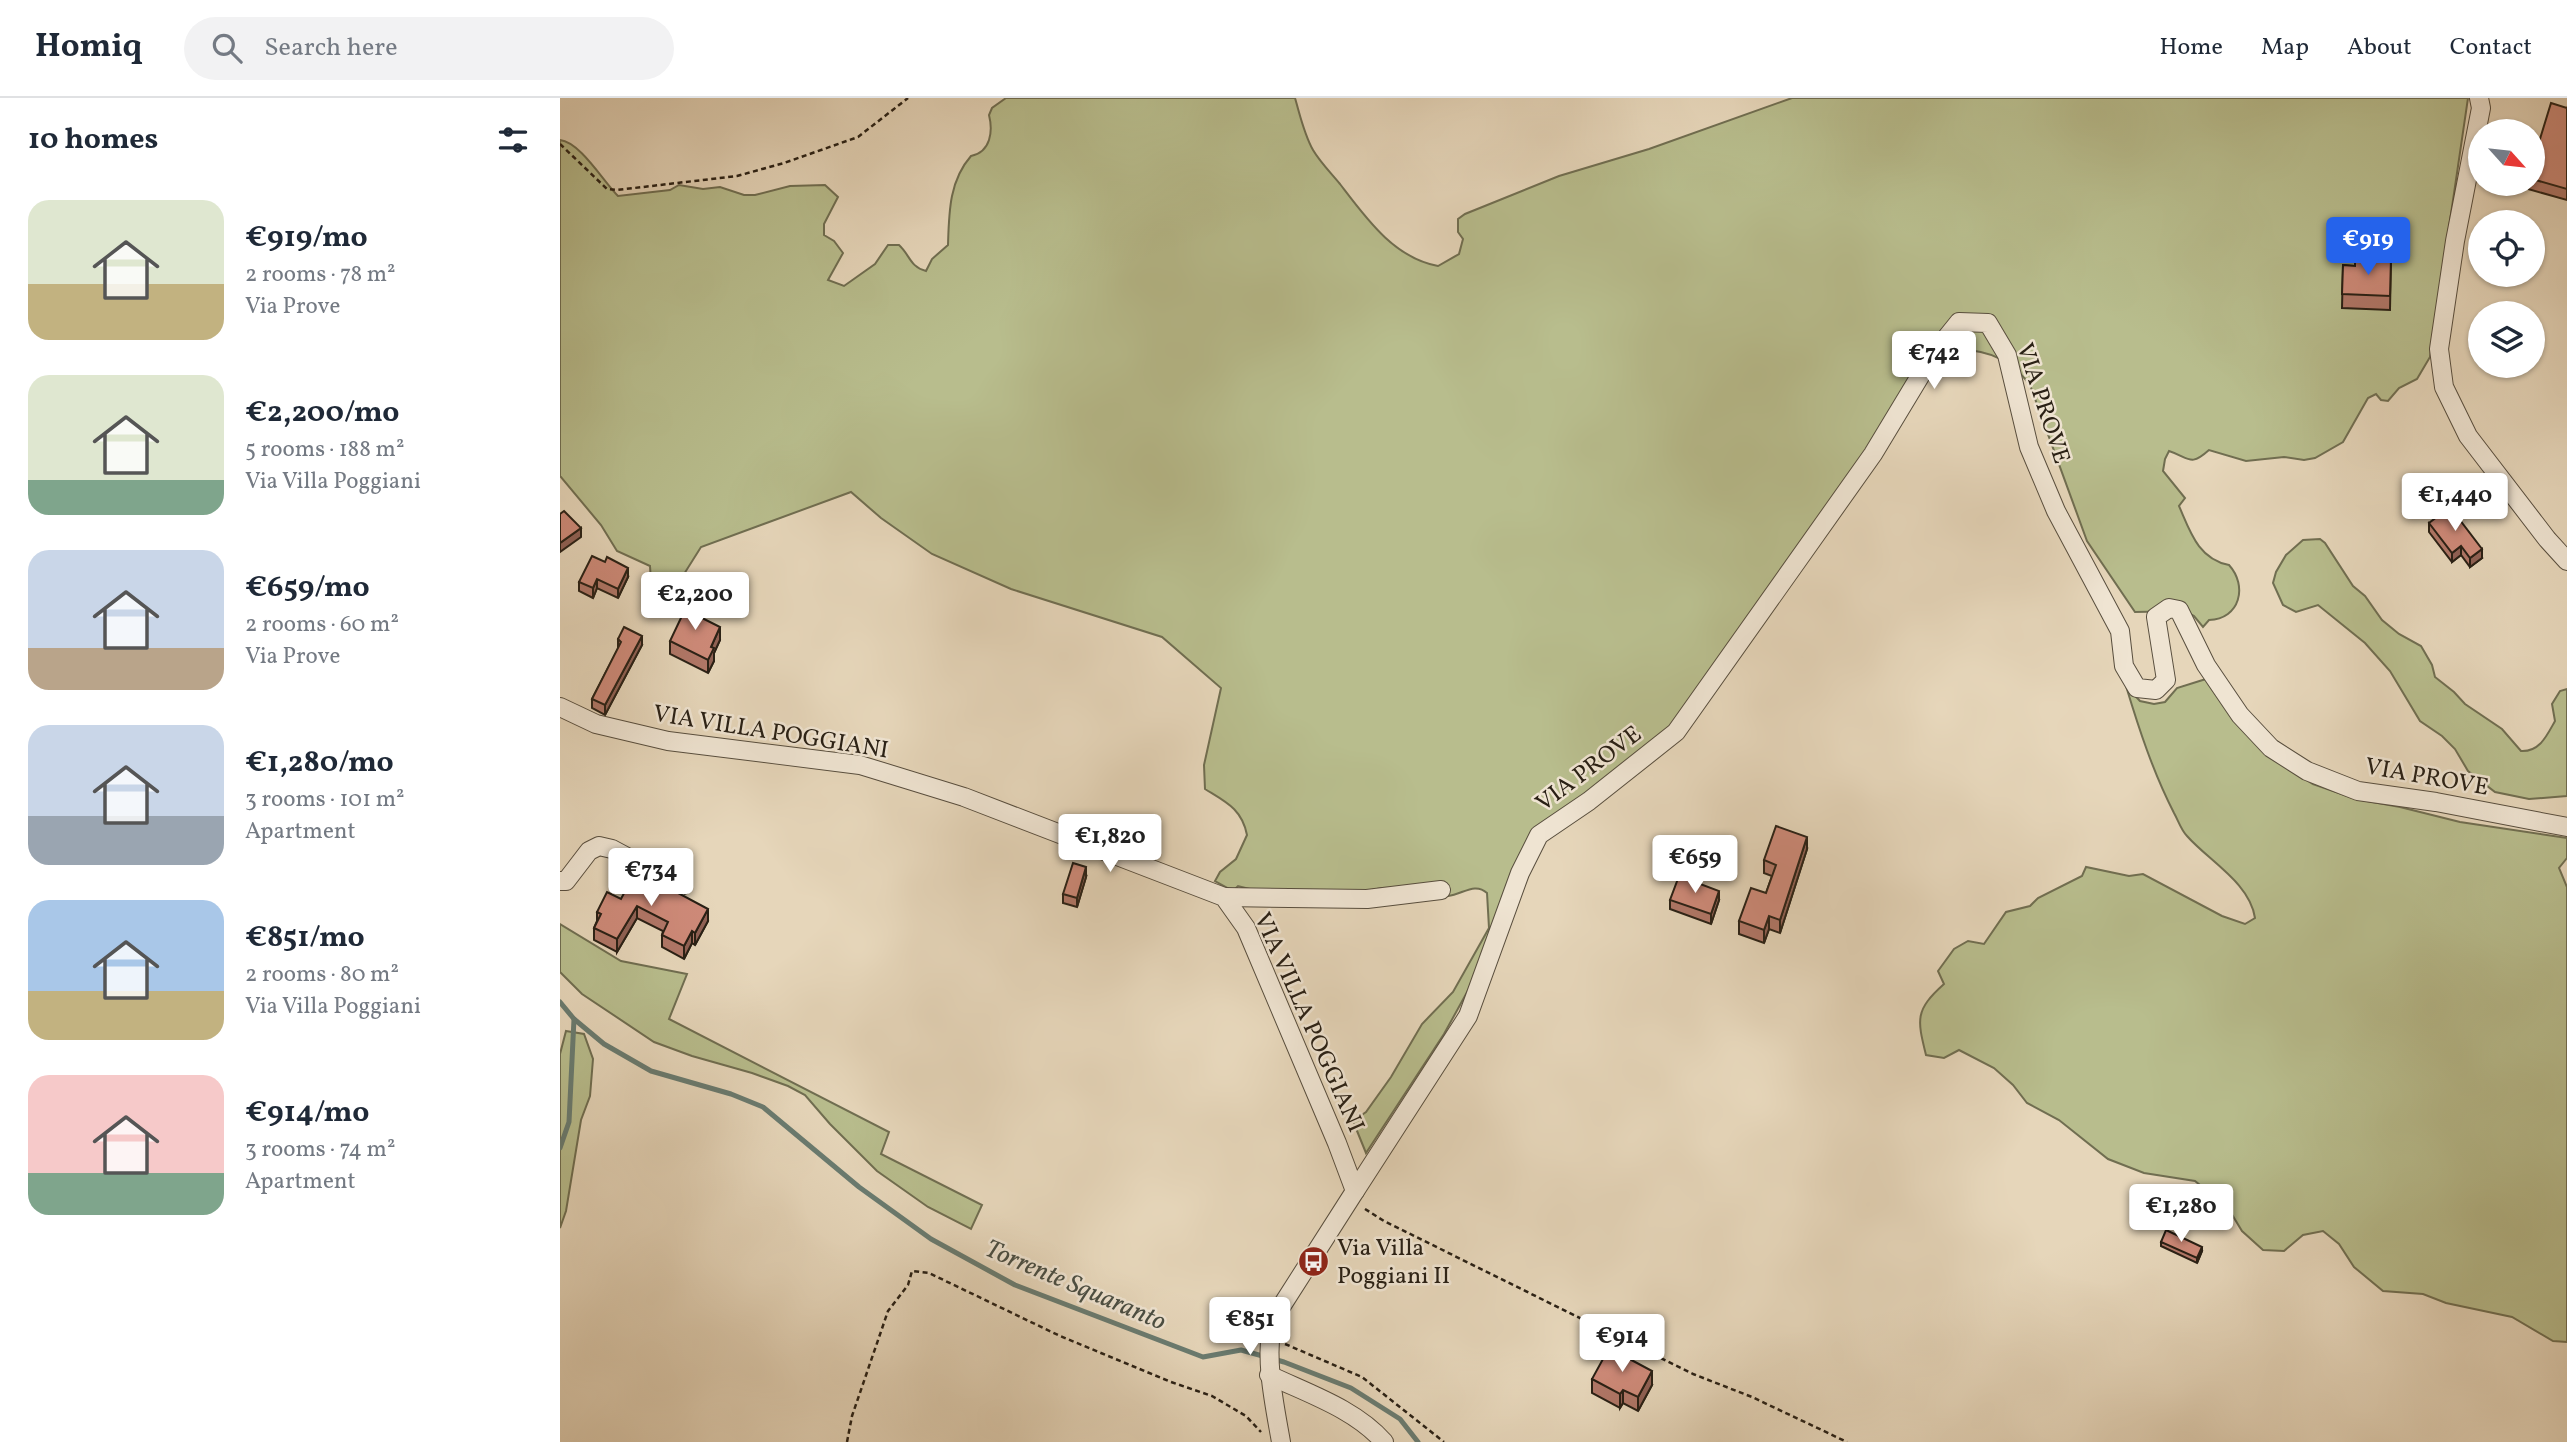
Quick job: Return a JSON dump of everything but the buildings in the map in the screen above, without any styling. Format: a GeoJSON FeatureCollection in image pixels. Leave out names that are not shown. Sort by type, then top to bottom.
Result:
{"type":"FeatureCollection","features":[{"type":"Feature","properties":{"kind":"street"},"geometry":{"type":"LineString","coordinates":[[2479,98],[2481,108],[2455,241],[2439,349],[2444,387],[2468,436],[2567,561]]}},
{"type":"Feature","properties":{"kind":"street","name":"VIA PROVE"},"geometry":{"type":"LineString","coordinates":[[1354,1191],[1468,1016],[1520,873],[1539,835],[1589,801],[1676,732],[1873,454],[1934,353],[1959,321],[1988,323],[2007,355],[2029,447],[2056,511],[2120,631],[2124,666],[2137,688],[2155,690],[2166,680],[2156,617],[2168,608],[2179,610],[2206,665],[2240,715],[2271,748],[2307,771],[2358,791],[2436,802],[2567,827]]}},
{"type":"Feature","properties":{"kind":"street","name":"VIA VILLA POGGIANI"},"geometry":{"type":"LineString","coordinates":[[560,707],[596,724],[668,741],[860,765],[964,797],[1224,897],[1246,928],[1337,1143],[1354,1191]]}},
{"type":"Feature","properties":{"kind":"street"},"geometry":{"type":"LineString","coordinates":[[560,881],[566,881],[589,852],[599,846],[612,849],[681,886]]}},
{"type":"Feature","properties":{"kind":"street"},"geometry":{"type":"LineString","coordinates":[[1224,897],[1367,899],[1441,891]]}},
{"type":"Feature","properties":{"kind":"street"},"geometry":{"type":"LineString","coordinates":[[1281,1442],[1269,1375],[1272,1321],[1354,1191]]}},
{"type":"Feature","properties":{"kind":"street"},"geometry":{"type":"LineString","coordinates":[[1269,1375],[1347,1412],[1384,1442]]}},
{"type":"Feature","properties":{"kind":"path"},"geometry":{"type":"LineString","coordinates":[[560,144],[607,189],[737,176],[858,137],[908,98]]}},
{"type":"Feature","properties":{"kind":"path"},"geometry":{"type":"LineString","coordinates":[[1354,1191],[1357,1200],[1365,1209],[1384,1221],[1693,1374],[1752,1397],[1847,1442]]}},
{"type":"Feature","properties":{"kind":"path"},"geometry":{"type":"LineString","coordinates":[[847,1442],[852,1416],[888,1311],[908,1285],[912,1271],[929,1273],[1060,1336],[1212,1396],[1246,1416],[1261,1432]]}},
{"type":"Feature","properties":{"kind":"path"},"geometry":{"type":"LineString","coordinates":[[1269,1339],[1362,1377],[1444,1442]]}},
{"type":"Feature","properties":{"kind":"green space"},"geometry":{"type":"Polygon","coordinates":[[[1006,98],[1295,98],[1313,150],[1371,223],[1408,255],[1438,266],[1459,254],[1463,239],[1458,232],[1458,219],[1465,214],[1559,176],[1649,149],[1792,98],[2468,98],[2430,357],[2417,379],[2399,388],[2388,401],[2381,400],[2376,394],[2368,398],[2343,442],[2315,458],[2304,460],[2284,457],[2246,461],[2209,450],[2194,460],[2169,451],[2165,459],[2163,471],[2185,498],[2179,506],[2196,543],[2210,557],[2229,565],[2235,573],[2238,600],[2228,614],[2209,620],[2203,627],[2194,616],[2185,611],[2135,612],[2087,541],[2030,385],[2012,366],[1991,355],[1968,350],[1942,351],[1670,743],[1535,837],[1471,985],[1444,1034],[1366,1153],[1353,1121],[1366,1112],[1391,1077],[1422,1024],[1453,992],[1489,928],[1487,893],[1473,889],[1448,896],[1444,884],[1382,888],[1345,895],[1258,891],[1238,886],[1233,891],[1215,881],[1220,872],[1236,859],[1247,835],[1237,812],[1205,789],[1204,765],[1221,688],[1162,637],[1011,589],[932,554],[881,518],[851,492],[701,547],[669,598],[653,615],[650,566],[617,551],[601,525],[560,476],[560,140],[575,147],[618,196],[670,190],[679,185],[703,189],[720,187],[744,195],[755,195],[790,186],[825,185],[838,197],[824,224],[824,235],[834,241],[843,253],[828,280],[844,286],[875,264],[888,245],[899,245],[913,264],[926,271],[932,259],[948,245],[950,209],[958,176],[971,156],[978,154],[987,145],[991,128],[989,115],[992,108],[1006,98]]]}},
{"type":"Feature","properties":{"kind":"green space"},"geometry":{"type":"Polygon","coordinates":[[[2320,539],[2353,586],[2365,596],[2382,620],[2399,634],[2421,646],[2432,665],[2435,677],[2465,704],[2502,729],[2521,751],[2533,749],[2546,737],[2555,721],[2552,704],[2560,691],[2567,689],[2567,796],[2529,799],[2495,792],[2468,771],[2455,749],[2442,736],[2420,721],[2390,671],[2365,643],[2318,605],[2296,612],[2283,605],[2273,583],[2276,572],[2286,555],[2303,540],[2320,539]]]}},
{"type":"Feature","properties":{"kind":"green space"},"geometry":{"type":"Polygon","coordinates":[[[2206,679],[2280,763],[2313,784],[2356,799],[2460,822],[2567,838],[2567,858],[2559,868],[2567,887],[2567,1342],[2553,1341],[2512,1317],[2446,1303],[2423,1294],[2383,1291],[2354,1267],[2339,1244],[2323,1231],[2303,1235],[2284,1251],[2263,1250],[2242,1231],[2228,1208],[2195,1181],[2144,1173],[2108,1159],[2059,1120],[2027,1103],[2013,1085],[1994,1068],[1959,1050],[1944,1058],[1926,1055],[1920,1024],[1923,1008],[1944,984],[1938,971],[1954,949],[1968,941],[1984,944],[2006,912],[2030,906],[2038,898],[2082,876],[2086,867],[2129,876],[2143,874],[2222,916],[2245,924],[2255,918],[2252,905],[2237,883],[2181,828],[2153,766],[2126,686],[2140,701],[2154,704],[2165,702],[2177,688],[2206,679]]]}},
{"type":"Feature","properties":{"kind":"green space"},"geometry":{"type":"Polygon","coordinates":[[[560,924],[621,961],[687,974],[669,1019],[889,1132],[881,1154],[982,1205],[971,1229],[928,1207],[877,1171],[805,1095],[752,1073],[654,1042],[582,994],[560,972],[560,924]]]}},
{"type":"Feature","properties":{"kind":"green space"},"geometry":{"type":"Polygon","coordinates":[[[566,1031],[584,1034],[593,1059],[590,1096],[581,1120],[566,1211],[560,1228],[560,1054],[566,1031]]]}},
{"type":"Feature","properties":{"kind":"waterway","name":"Torrente Squaranto"},"geometry":{"type":"LineString","coordinates":[[560,1002],[574,1019],[604,1044],[651,1071],[731,1094],[763,1107],[859,1187],[931,1239],[1015,1285],[1203,1357],[1241,1350],[1284,1362],[1351,1388],[1400,1419],[1418,1442]]}},
{"type":"Feature","properties":{"kind":"waterway"},"geometry":{"type":"LineString","coordinates":[[560,1148],[569,1122],[574,1019]]}},
{"type":"Feature","properties":{"kind":"place","name":"Via Villa Poggiani II"},"geometry":{"type":"Point","coordinates":[1314,1261]}}]}
